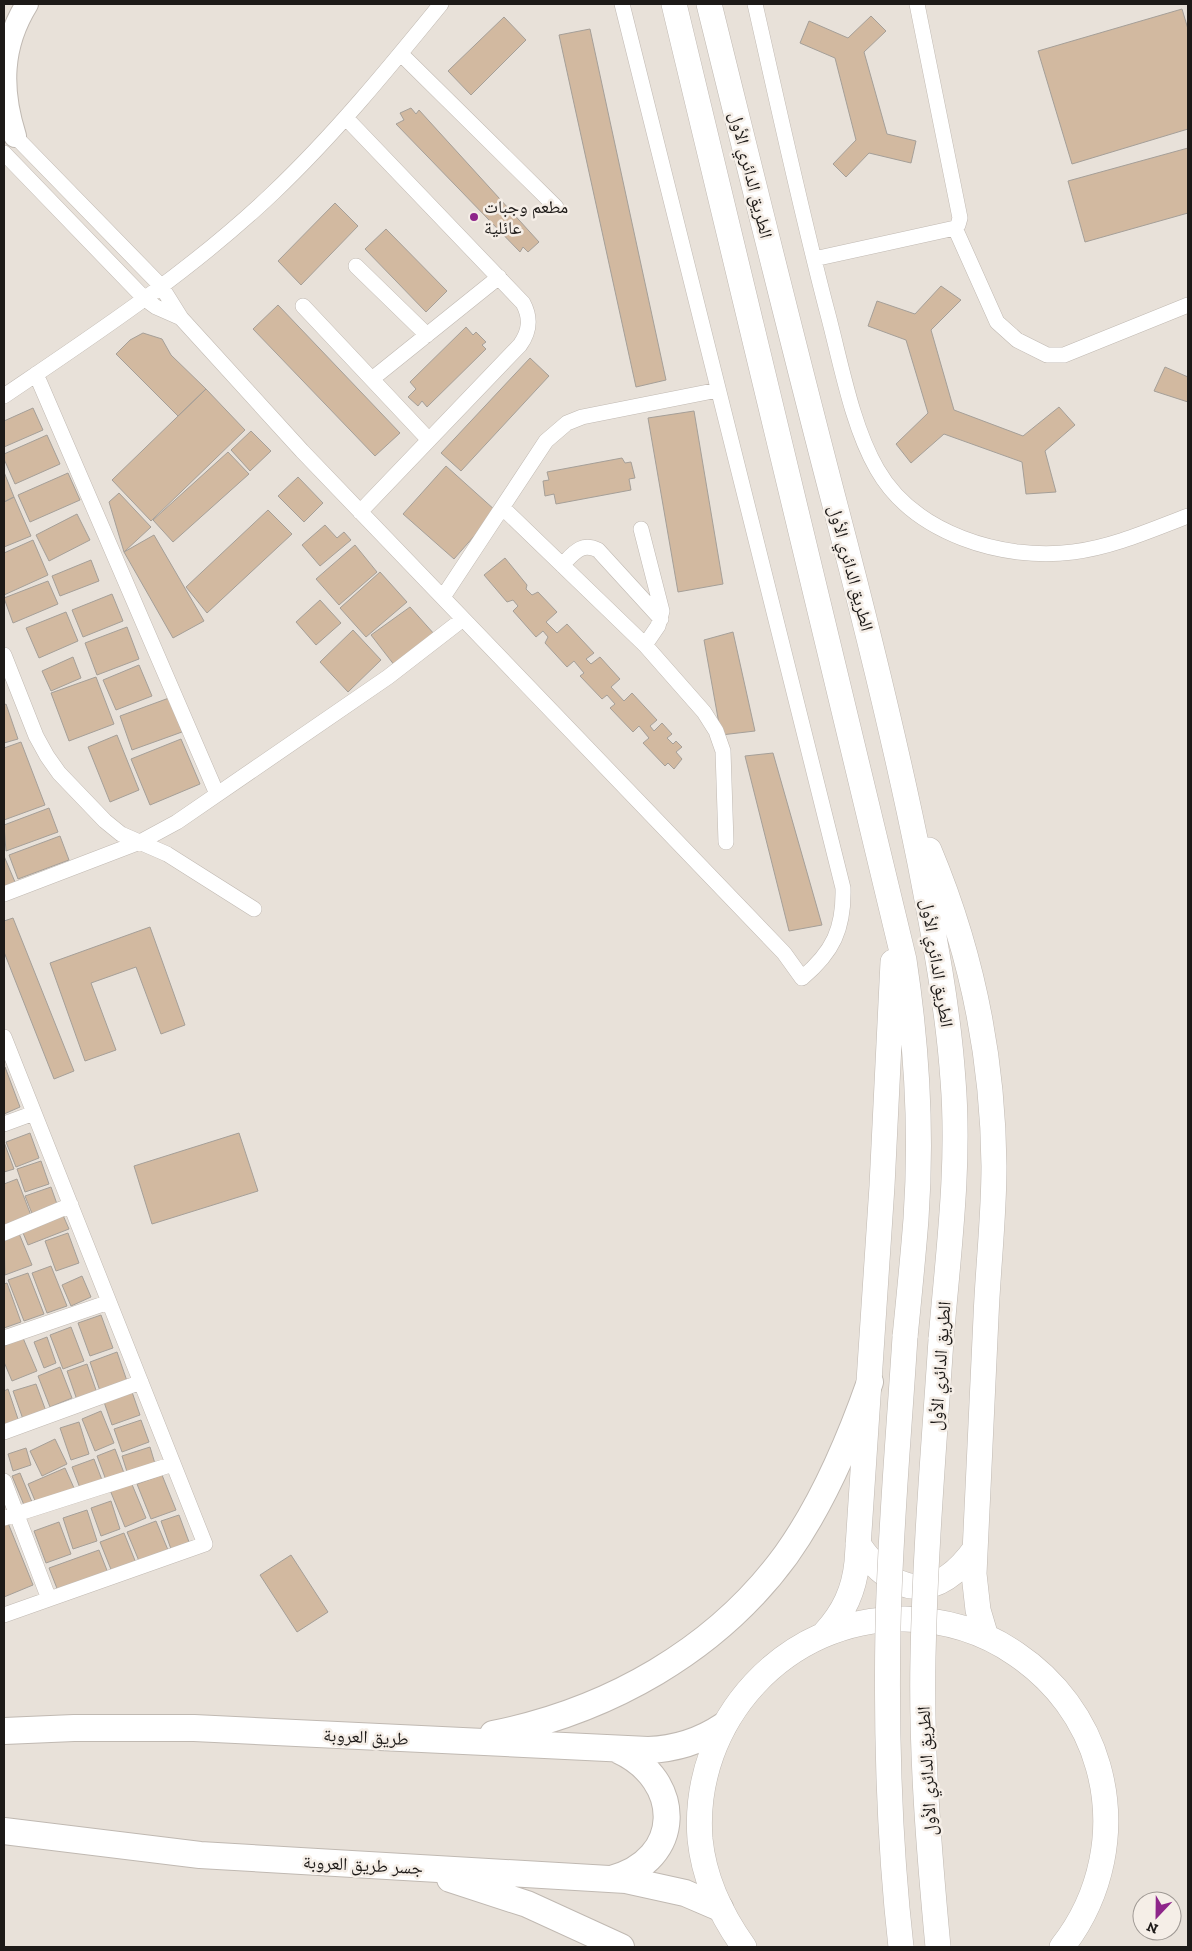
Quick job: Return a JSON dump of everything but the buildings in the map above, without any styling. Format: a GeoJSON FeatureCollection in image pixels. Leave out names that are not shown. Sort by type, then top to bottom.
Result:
{"type":"FeatureCollection","features":[{"type":"Feature","properties":{"kind":"highway"},"geometry":{"type":"LineString","coordinates":[[449,1741],[539,1724],[612,1697],[675,1661],[726,1620],[767,1579],[808,1520],[844,1450],[870,1382]]}},
{"type":"Feature","properties":{"kind":"highway","name":"طريق العروبة"},"geometry":{"type":"LineString","coordinates":[[4,1731],[74,1728],[194,1728],[648,1750],[678,1747],[694,1742],[723,1726]]}},
{"type":"Feature","properties":{"kind":"highway"},"geometry":{"type":"LineString","coordinates":[[610,1879],[631,1872],[648,1860],[659,1845],[666,1817],[666,1805],[658,1781],[637,1760],[616,1749]]}},
{"type":"Feature","properties":{"kind":"highway","name":"جسر طريق العروبة"},"geometry":{"type":"LineString","coordinates":[[4,1831],[136,1849],[200,1855],[610,1879],[666,1887],[720,1908]]}},
{"type":"Feature","properties":{"kind":"highway"},"geometry":{"type":"LineString","coordinates":[[418,1868],[527,1904],[620,1947]]}},
{"type":"Feature","properties":{"kind":"main road"},"geometry":{"type":"LineString","coordinates":[[7,138],[4,65],[9,41],[18,19],[27,4]]}},
{"type":"Feature","properties":{"kind":"main road","name":"الطريق الدائري الأول"},"geometry":{"type":"LineString","coordinates":[[674,4],[895,917],[910,1004],[918,1106],[916,1218],[905,1337],[890,1570],[887,1682],[893,1863],[901,1947]]}},
{"type":"Feature","properties":{"kind":"main road","name":"الطريق الدائري الأول"},"geometry":{"type":"LineString","coordinates":[[709,4],[782,305],[873,650],[908,803],[936,943],[954,1081],[955,1156],[927,1549],[923,1659],[926,1787],[938,1947]]}},
{"type":"Feature","properties":{"kind":"main road"},"geometry":{"type":"LineString","coordinates":[[908,803],[938,872],[961,941],[980,1020],[988,1073],[994,1166],[993,1213],[975,1549],[975,1597],[986,1636]]}},
{"type":"Feature","properties":{"kind":"main road"},"geometry":{"type":"LineString","coordinates":[[825,1633],[844,1608],[851,1594],[855,1579],[870,1382],[885,1137],[895,917]]}},
{"type":"Feature","properties":{"kind":"main road"},"geometry":{"type":"LineString","coordinates":[[858,1544],[875,1568],[884,1575],[903,1584],[914,1586],[925,1586],[946,1580],[963,1566],[975,1549]]}},
{"type":"Feature","properties":{"kind":"main road"},"geometry":{"type":"LineString","coordinates":[[744,1947],[720,1908],[704,1864],[699,1817],[706,1770],[723,1726],[744,1694],[766,1671],[804,1643],[825,1633],[871,1621],[918,1619],[964,1628],[986,1636],[1027,1661],[1061,1694],[1086,1734],[1102,1778],[1106,1825],[1100,1872],[1083,1915],[1062,1947]]}},
{"type":"Feature","properties":{"kind":"street"},"geometry":{"type":"LineString","coordinates":[[4,396],[145,299],[272,194],[346,118],[441,4]]}},
{"type":"Feature","properties":{"kind":"street"},"geometry":{"type":"LineString","coordinates":[[7,138],[161,286],[181,318],[360,512],[784,953],[802,978],[820,963],[831,947],[839,928],[843,908],[843,888],[622,4]]}},
{"type":"Feature","properties":{"kind":"street"},"geometry":{"type":"LineString","coordinates":[[755,4],[814,259],[861,436],[878,471],[904,502],[937,526],[980,544],[1026,554],[1073,552],[1111,544],[1188,516]]}},
{"type":"Feature","properties":{"kind":"street"},"geometry":{"type":"LineString","coordinates":[[814,259],[955,228],[958,225],[960,218],[917,4]]}},
{"type":"Feature","properties":{"kind":"street"},"geometry":{"type":"LineString","coordinates":[[401,54],[556,207]]}},
{"type":"Feature","properties":{"kind":"street"},"geometry":{"type":"LineString","coordinates":[[346,118],[499,277],[527,310],[528,329],[525,338],[360,512]]}},
{"type":"Feature","properties":{"kind":"street"},"geometry":{"type":"LineString","coordinates":[[7,138],[145,299],[156,307],[181,318]]}},
{"type":"Feature","properties":{"kind":"street"},"geometry":{"type":"LineString","coordinates":[[955,228],[997,322],[1017,340],[1047,355],[1064,355],[1188,305]]}},
{"type":"Feature","properties":{"kind":"street"},"geometry":{"type":"LineString","coordinates":[[356,266],[427,335]]}},
{"type":"Feature","properties":{"kind":"street"},"geometry":{"type":"LineString","coordinates":[[372,379],[499,277]]}},
{"type":"Feature","properties":{"kind":"street"},"geometry":{"type":"LineString","coordinates":[[303,306],[429,440]]}},
{"type":"Feature","properties":{"kind":"street"},"geometry":{"type":"LineString","coordinates":[[36,374],[217,794]]}},
{"type":"Feature","properties":{"kind":"street"},"geometry":{"type":"LineString","coordinates":[[443,597],[546,441],[567,423],[582,418],[718,390]]}},
{"type":"Feature","properties":{"kind":"street"},"geometry":{"type":"LineString","coordinates":[[503,508],[644,645],[704,712],[716,731],[723,751],[726,842]]}},
{"type":"Feature","properties":{"kind":"street"},"geometry":{"type":"LineString","coordinates":[[641,529],[661,604],[661,619],[644,645]]}},
{"type":"Feature","properties":{"kind":"street"},"geometry":{"type":"LineString","coordinates":[[562,564],[578,549],[585,546],[598,550],[661,619]]}},
{"type":"Feature","properties":{"kind":"street"},"geometry":{"type":"LineString","coordinates":[[4,894],[140,842],[178,822],[388,677],[463,619]]}},
{"type":"Feature","properties":{"kind":"street"},"geometry":{"type":"LineString","coordinates":[[4,655],[36,736],[53,765],[105,821],[121,834],[167,854],[254,909]]}},
{"type":"Feature","properties":{"kind":"street"},"geometry":{"type":"LineString","coordinates":[[4,1037],[206,1544],[4,1615]]}},
{"type":"Feature","properties":{"kind":"street"},"geometry":{"type":"LineString","coordinates":[[4,1124],[34,1113]]}},
{"type":"Feature","properties":{"kind":"street"},"geometry":{"type":"LineString","coordinates":[[4,1233],[71,1205]]}},
{"type":"Feature","properties":{"kind":"street"},"geometry":{"type":"LineString","coordinates":[[4,1338],[109,1302]]}},
{"type":"Feature","properties":{"kind":"street"},"geometry":{"type":"LineString","coordinates":[[4,1432],[141,1382]]}},
{"type":"Feature","properties":{"kind":"street"},"geometry":{"type":"LineString","coordinates":[[10,1516],[174,1464]]}},
{"type":"Feature","properties":{"kind":"street"},"geometry":{"type":"LineString","coordinates":[[4,1481],[10,1516],[49,1598]]}},
{"type":"Feature","properties":{"kind":"place","name":"مطعم وجبات عائلية"},"geometry":{"type":"Point","coordinates":[474,217]}}]}
